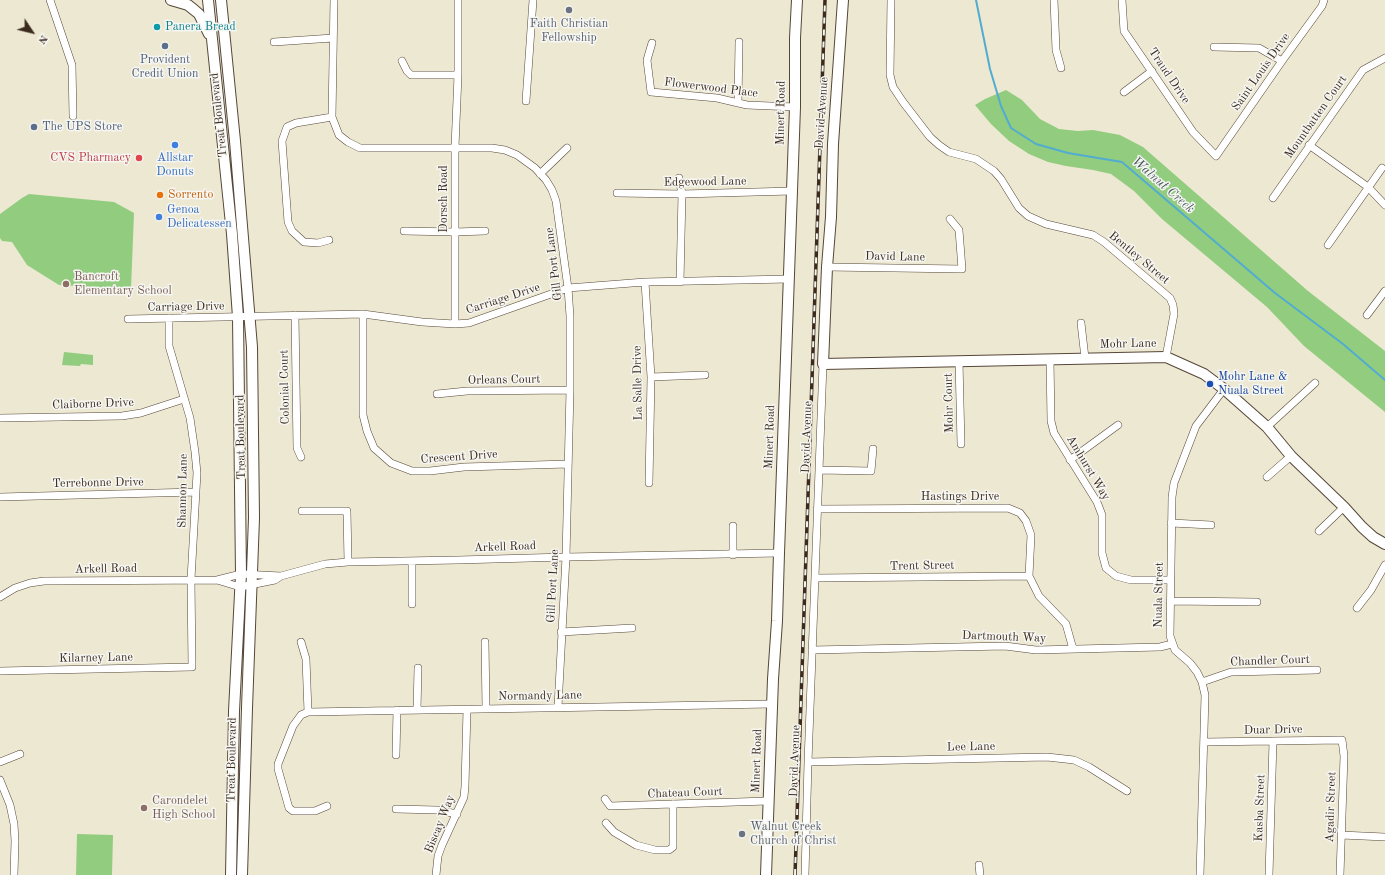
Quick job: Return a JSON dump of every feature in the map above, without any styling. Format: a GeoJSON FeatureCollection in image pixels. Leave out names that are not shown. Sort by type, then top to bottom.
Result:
{"type":"FeatureCollection","features":[{"type":"Feature","properties":{"kind":"street"},"geometry":{"type":"LineString","coordinates":[[50,0],[72,65],[73,116]]}},
{"type":"Feature","properties":{"kind":"street"},"geometry":{"type":"LineString","coordinates":[[171,0],[188,5],[195,10],[199,14],[212,40]]}},
{"type":"Feature","properties":{"kind":"street","name":"Treat Boulevard"},"geometry":{"type":"LineString","coordinates":[[208,0],[232,234],[238,317],[241,574],[234,711],[231,875]]}},
{"type":"Feature","properties":{"kind":"street","name":"Treat Boulevard"},"geometry":{"type":"LineString","coordinates":[[221,0],[250,317],[254,466],[253,584],[246,708],[242,875]]}},
{"type":"Feature","properties":{"kind":"street","name":"Gill Port Lane"},"geometry":{"type":"LineString","coordinates":[[334,0],[332,116],[339,135],[348,142],[360,148],[455,147],[492,148],[505,150],[526,160],[540,174],[552,190],[556,201],[568,288],[570,316],[570,390],[566,556],[558,707]]}},
{"type":"Feature","properties":{"kind":"street","name":"Dorsch Road"},"geometry":{"type":"LineString","coordinates":[[455,324],[455,147],[458,75],[458,0]]}},
{"type":"Feature","properties":{"kind":"street"},"geometry":{"type":"LineString","coordinates":[[526,101],[533,0]]}},
{"type":"Feature","properties":{"kind":"street","name":"Minert Road"},"geometry":{"type":"LineString","coordinates":[[766,875],[772,704],[780,553],[795,107],[795,38],[797,0]]}},
{"type":"Feature","properties":{"kind":"street","name":"David Avenue"},"geometry":{"type":"LineString","coordinates":[[805,875],[826,267],[831,217],[833,144],[843,0]]}},
{"type":"Feature","properties":{"kind":"street","name":"Bentley Street"},"geometry":{"type":"LineString","coordinates":[[891,0],[890,75],[893,88],[903,102],[938,145],[949,152],[976,159],[994,171],[1019,208],[1028,216],[1046,224],[1093,235],[1104,242],[1170,298],[1173,305],[1174,314],[1166,357]]}},
{"type":"Feature","properties":{"kind":"street"},"geometry":{"type":"LineString","coordinates":[[1054,0],[1056,50],[1061,68]]}},
{"type":"Feature","properties":{"kind":"street","name":"Traud Drive"},"geometry":{"type":"LineString","coordinates":[[1122,0],[1124,31],[1193,132],[1216,156]]}},
{"type":"Feature","properties":{"kind":"street","name":"Saint Louis Drive"},"geometry":{"type":"LineString","coordinates":[[1216,156],[1322,6],[1324,0]]}},
{"type":"Feature","properties":{"kind":"street"},"geometry":{"type":"LineString","coordinates":[[274,42],[333,38]]}},
{"type":"Feature","properties":{"kind":"street"},"geometry":{"type":"LineString","coordinates":[[738,103],[740,42]]}},
{"type":"Feature","properties":{"kind":"street","name":"Flowerwood Place"},"geometry":{"type":"LineString","coordinates":[[652,43],[647,60],[651,92],[717,98],[756,106],[795,107]]}},
{"type":"Feature","properties":{"kind":"street"},"geometry":{"type":"LineString","coordinates":[[1214,47],[1260,48],[1282,61]]}},
{"type":"Feature","properties":{"kind":"street","name":"Mountbatten Court"},"geometry":{"type":"LineString","coordinates":[[1273,198],[1363,70],[1385,58]]}},
{"type":"Feature","properties":{"kind":"street"},"geometry":{"type":"LineString","coordinates":[[402,61],[407,71],[411,75],[458,75]]}},
{"type":"Feature","properties":{"kind":"street"},"geometry":{"type":"LineString","coordinates":[[1124,92],[1152,71]]}},
{"type":"Feature","properties":{"kind":"street"},"geometry":{"type":"LineString","coordinates":[[330,240],[318,243],[304,242],[292,231],[288,222],[282,140],[287,127],[296,122],[332,116]]}},
{"type":"Feature","properties":{"kind":"street"},"geometry":{"type":"LineString","coordinates":[[1309,145],[1368,187],[1385,205]]}},
{"type":"Feature","properties":{"kind":"street"},"geometry":{"type":"LineString","coordinates":[[540,174],[567,148]]}},
{"type":"Feature","properties":{"kind":"street"},"geometry":{"type":"LineString","coordinates":[[1328,245],[1382,168]]}},
{"type":"Feature","properties":{"kind":"street"},"geometry":{"type":"LineString","coordinates":[[679,178],[682,194],[680,282]]}},
{"type":"Feature","properties":{"kind":"street","name":"Edgewood Lane"},"geometry":{"type":"LineString","coordinates":[[617,193],[682,194],[792,191]]}},
{"type":"Feature","properties":{"kind":"street","name":"David Lane"},"geometry":{"type":"LineString","coordinates":[[826,267],[962,269],[959,230],[950,219]]}},
{"type":"Feature","properties":{"kind":"street"},"geometry":{"type":"LineString","coordinates":[[404,231],[484,231]]}},
{"type":"Feature","properties":{"kind":"street","name":"Carriage Drive"},"geometry":{"type":"LineString","coordinates":[[128,319],[363,314],[422,322],[455,324],[469,323],[568,288],[645,282],[789,279]]}},
{"type":"Feature","properties":{"kind":"street","name":"La Salle Drive"},"geometry":{"type":"LineString","coordinates":[[645,282],[651,377],[648,483]]}},
{"type":"Feature","properties":{"kind":"street"},"geometry":{"type":"LineString","coordinates":[[1367,315],[1385,290]]}},
{"type":"Feature","properties":{"kind":"street","name":"Crescent Drive"},"geometry":{"type":"LineString","coordinates":[[363,314],[364,415],[367,431],[374,448],[391,463],[412,471],[430,471],[464,466],[568,464]]}},
{"type":"Feature","properties":{"kind":"street","name":"Colonial Court"},"geometry":{"type":"LineString","coordinates":[[295,315],[296,448],[301,457]]}},
{"type":"Feature","properties":{"kind":"street","name":"Shannon Lane"},"geometry":{"type":"LineString","coordinates":[[169,318],[169,346],[190,418],[197,473],[191,579],[192,667]]}},
{"type":"Feature","properties":{"kind":"street"},"geometry":{"type":"LineString","coordinates":[[1081,323],[1085,358]]}},
{"type":"Feature","properties":{"kind":"street","name":"Mohr Lane"},"geometry":{"type":"LineString","coordinates":[[823,364],[1166,357],[1204,374],[1224,389],[1267,427],[1291,456],[1373,537],[1385,544]]}},
{"type":"Feature","properties":{"kind":"street","name":"Amhurst Way"},"geometry":{"type":"LineString","coordinates":[[1050,359],[1051,421],[1054,433],[1097,502],[1102,514],[1102,553],[1106,568],[1116,576],[1130,580],[1170,580]]}},
{"type":"Feature","properties":{"kind":"street","name":"Mohr Court"},"geometry":{"type":"LineString","coordinates":[[959,361],[960,444]]}},
{"type":"Feature","properties":{"kind":"street"},"geometry":{"type":"LineString","coordinates":[[651,377],[705,375]]}},
{"type":"Feature","properties":{"kind":"street"},"geometry":{"type":"LineString","coordinates":[[1267,427],[1315,383]]}},
{"type":"Feature","properties":{"kind":"street","name":"Nuala Street"},"geometry":{"type":"LineString","coordinates":[[1200,875],[1205,701],[1202,682],[1197,672],[1190,663],[1175,650],[1170,636],[1172,523],[1174,483],[1196,426],[1224,389]]}},
{"type":"Feature","properties":{"kind":"street","name":"Orleans Court"},"geometry":{"type":"LineString","coordinates":[[437,394],[466,391],[570,390]]}},
{"type":"Feature","properties":{"kind":"street","name":"Claiborne Drive"},"geometry":{"type":"LineString","coordinates":[[0,418],[122,416],[141,413],[184,399]]}},
{"type":"Feature","properties":{"kind":"street"},"geometry":{"type":"LineString","coordinates":[[1070,460],[1118,425]]}},
{"type":"Feature","properties":{"kind":"street"},"geometry":{"type":"LineString","coordinates":[[819,470],[871,471],[873,449]]}},
{"type":"Feature","properties":{"kind":"street"},"geometry":{"type":"LineString","coordinates":[[1267,477],[1291,456]]}},
{"type":"Feature","properties":{"kind":"street","name":"Terrebonne Drive"},"geometry":{"type":"LineString","coordinates":[[0,496],[196,492]]}},
{"type":"Feature","properties":{"kind":"street"},"geometry":{"type":"LineString","coordinates":[[1319,531],[1344,507]]}},
{"type":"Feature","properties":{"kind":"street","name":"Hastings Drive"},"geometry":{"type":"LineString","coordinates":[[817,510],[1008,508],[1020,513],[1026,521],[1032,535],[1030,576],[1039,596],[1066,624],[1073,649]]}},
{"type":"Feature","properties":{"kind":"street"},"geometry":{"type":"LineString","coordinates":[[302,511],[347,510],[348,562]]}},
{"type":"Feature","properties":{"kind":"street"},"geometry":{"type":"LineString","coordinates":[[1172,523],[1211,525]]}},
{"type":"Feature","properties":{"kind":"street"},"geometry":{"type":"LineString","coordinates":[[733,526],[733,555]]}},
{"type":"Feature","properties":{"kind":"street","name":"Arkell Road"},"geometry":{"type":"LineString","coordinates":[[0,597],[15,588],[30,582],[44,581],[191,579],[216,580],[240,587],[275,580],[281,576],[325,564],[348,562],[566,556],[733,555],[780,553]]}},
{"type":"Feature","properties":{"kind":"street"},"geometry":{"type":"LineString","coordinates":[[412,561],[412,604]]}},
{"type":"Feature","properties":{"kind":"street"},"geometry":{"type":"LineString","coordinates":[[1357,608],[1371,590],[1385,565]]}},
{"type":"Feature","properties":{"kind":"street","name":"Arkell Road"},"geometry":{"type":"LineString","coordinates":[[216,580],[241,574],[281,576]]}},
{"type":"Feature","properties":{"kind":"street","name":"Trent Street"},"geometry":{"type":"LineString","coordinates":[[815,578],[1030,576]]}},
{"type":"Feature","properties":{"kind":"street"},"geometry":{"type":"LineString","coordinates":[[1170,601],[1257,602]]}},
{"type":"Feature","properties":{"kind":"street"},"geometry":{"type":"LineString","coordinates":[[561,632],[632,628]]}},
{"type":"Feature","properties":{"kind":"street"},"geometry":{"type":"LineString","coordinates":[[301,642],[306,659],[308,712],[301,715],[296,721],[278,764],[279,775],[289,808],[292,811],[315,811],[327,806]]}},
{"type":"Feature","properties":{"kind":"street"},"geometry":{"type":"LineString","coordinates":[[485,642],[486,708]]}},
{"type":"Feature","properties":{"kind":"street","name":"Dartmouth Way"},"geometry":{"type":"LineString","coordinates":[[812,650],[1005,646],[1036,650],[1160,647],[1172,644]]}},
{"type":"Feature","properties":{"kind":"street","name":"Kilarney Lane"},"geometry":{"type":"LineString","coordinates":[[0,671],[192,667]]}},
{"type":"Feature","properties":{"kind":"street"},"geometry":{"type":"LineString","coordinates":[[417,710],[418,668]]}},
{"type":"Feature","properties":{"kind":"street","name":"Chandler Court"},"geometry":{"type":"LineString","coordinates":[[1202,682],[1231,672],[1317,670]]}},
{"type":"Feature","properties":{"kind":"street","name":"Normandy Lane"},"geometry":{"type":"LineString","coordinates":[[308,712],[772,704]]}},
{"type":"Feature","properties":{"kind":"street","name":"Biscay Way"},"geometry":{"type":"LineString","coordinates":[[436,875],[438,856],[464,797],[467,709]]}},
{"type":"Feature","properties":{"kind":"street"},"geometry":{"type":"LineString","coordinates":[[396,755],[397,710]]}},
{"type":"Feature","properties":{"kind":"street","name":"Duar Drive"},"geometry":{"type":"LineString","coordinates":[[1204,742],[1342,740]]}},
{"type":"Feature","properties":{"kind":"street","name":"Agadir Street"},"geometry":{"type":"LineString","coordinates":[[1340,875],[1344,756],[1342,740]]}},
{"type":"Feature","properties":{"kind":"street","name":"Kasba Street"},"geometry":{"type":"LineString","coordinates":[[1269,875],[1273,741]]}},
{"type":"Feature","properties":{"kind":"street"},"geometry":{"type":"LineString","coordinates":[[0,762],[20,754]]}},
{"type":"Feature","properties":{"kind":"street","name":"Lee Lane"},"geometry":{"type":"LineString","coordinates":[[808,762],[1048,757],[1074,760],[1089,767],[1126,791]]}},
{"type":"Feature","properties":{"kind":"street"},"geometry":{"type":"LineString","coordinates":[[0,780],[10,805],[14,824],[14,875]]}},
{"type":"Feature","properties":{"kind":"street","name":"Chateau Court"},"geometry":{"type":"LineString","coordinates":[[605,799],[610,806],[768,801]]}},
{"type":"Feature","properties":{"kind":"street"},"geometry":{"type":"LineString","coordinates":[[606,823],[614,832],[636,845],[655,850],[669,850],[673,847],[673,804]]}},
{"type":"Feature","properties":{"kind":"street"},"geometry":{"type":"LineString","coordinates":[[396,809],[437,810],[457,814]]}},
{"type":"Feature","properties":{"kind":"street"},"geometry":{"type":"LineString","coordinates":[[1341,835],[1385,837]]}},
{"type":"Feature","properties":{"kind":"street"},"geometry":{"type":"LineString","coordinates":[[979,865],[980,875]]}},
{"type":"Feature","properties":{"kind":"green space"},"geometry":{"type":"Polygon","coordinates":[[[1006,90],[1022,100],[1040,119],[1059,129],[1078,131],[1093,130],[1120,135],[1143,147],[1308,291],[1385,351],[1385,412],[1304,346],[1267,307],[1162,219],[1134,191],[1111,174],[1048,162],[1029,154],[1009,141],[991,124],[975,105],[1006,90]]]}},
{"type":"Feature","properties":{"kind":"green space"},"geometry":{"type":"Polygon","coordinates":[[[29,194],[114,202],[134,213],[131,289],[59,285],[27,265],[12,242],[2,241],[0,238],[0,214],[29,194]]]}},
{"type":"Feature","properties":{"kind":"green space"},"geometry":{"type":"Polygon","coordinates":[[[64,352],[93,355],[93,365],[62,365],[64,352]]]}},
{"type":"Feature","properties":{"kind":"green space"},"geometry":{"type":"Polygon","coordinates":[[[77,834],[113,835],[112,875],[76,875],[77,834]]]}},
{"type":"Feature","properties":{"kind":"waterway","name":"Walnut Creek"},"geometry":{"type":"LineString","coordinates":[[976,0],[990,69],[1001,106],[1011,128],[1036,144],[1068,153],[1122,162],[1275,293],[1343,344],[1385,380]]}},
{"type":"Feature","properties":{"kind":"railway"},"geometry":{"type":"LineString","coordinates":[[795,875],[825,0]]}},
{"type":"Feature","properties":{"kind":"place","name":"Faith Christian Fellowship"},"geometry":{"type":"Point","coordinates":[569,10]}},
{"type":"Feature","properties":{"kind":"place","name":"Panera Bread"},"geometry":{"type":"Point","coordinates":[157,27]}},
{"type":"Feature","properties":{"kind":"place","name":"Provident Credit Union"},"geometry":{"type":"Point","coordinates":[165,46]}},
{"type":"Feature","properties":{"kind":"place","name":"The UPS Store"},"geometry":{"type":"Point","coordinates":[34,127]}},
{"type":"Feature","properties":{"kind":"place","name":"Allstar Donuts"},"geometry":{"type":"Point","coordinates":[175,145]}},
{"type":"Feature","properties":{"kind":"place","name":"CVS Pharmacy"},"geometry":{"type":"Point","coordinates":[139,158]}},
{"type":"Feature","properties":{"kind":"place","name":"Sorrento"},"geometry":{"type":"Point","coordinates":[160,195]}},
{"type":"Feature","properties":{"kind":"place","name":"Genoa Delicatessen"},"geometry":{"type":"Point","coordinates":[159,217]}},
{"type":"Feature","properties":{"kind":"place","name":"Bancroft Elementary School"},"geometry":{"type":"Point","coordinates":[66,284]}},
{"type":"Feature","properties":{"kind":"place","name":"Mohr Lane & Nuala Street"},"geometry":{"type":"Point","coordinates":[1210,384]}},
{"type":"Feature","properties":{"kind":"place","name":"Carondelet High School"},"geometry":{"type":"Point","coordinates":[144,808]}},
{"type":"Feature","properties":{"kind":"place","name":"Walnut Creek Church of Christ"},"geometry":{"type":"Point","coordinates":[742,834]}}]}
